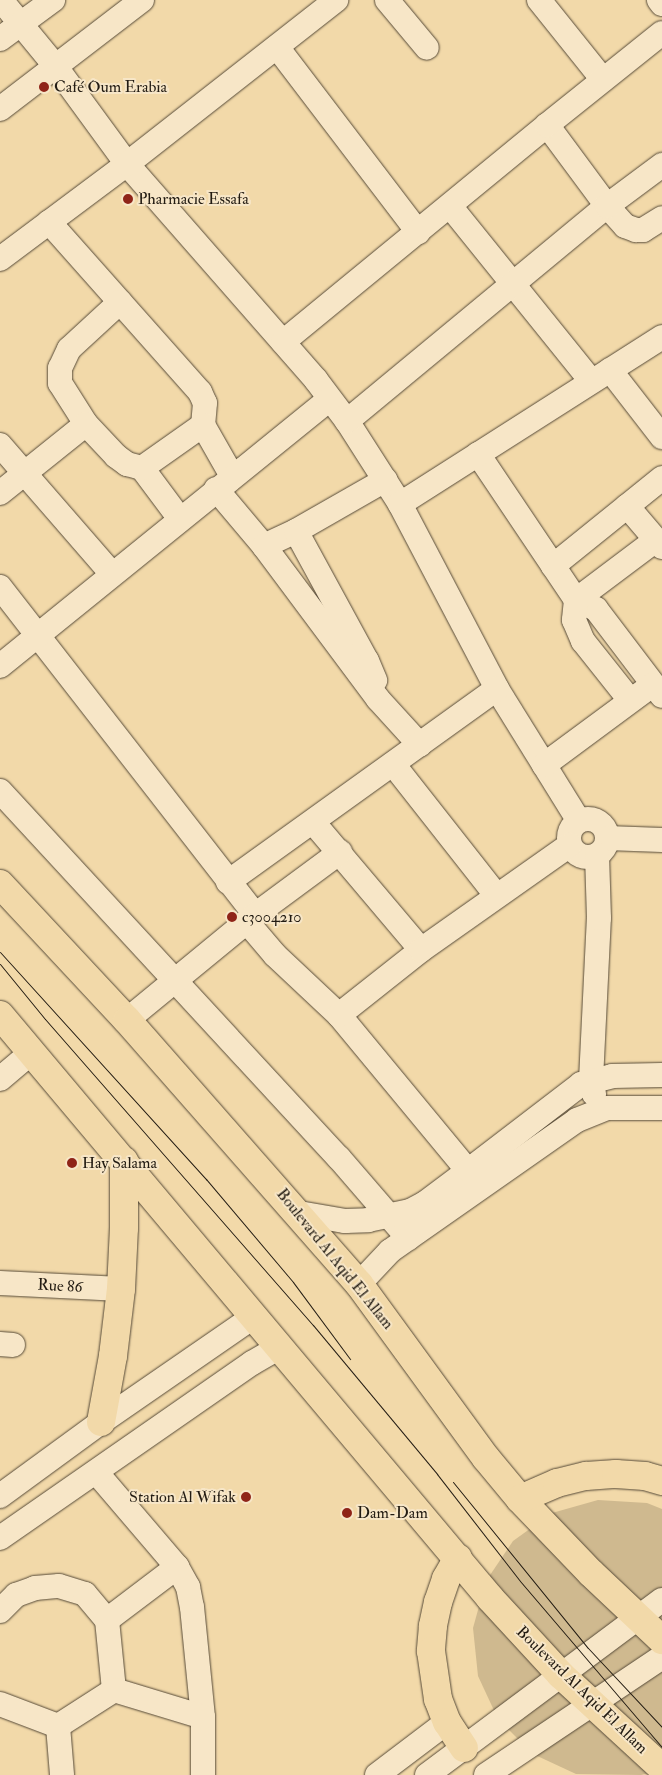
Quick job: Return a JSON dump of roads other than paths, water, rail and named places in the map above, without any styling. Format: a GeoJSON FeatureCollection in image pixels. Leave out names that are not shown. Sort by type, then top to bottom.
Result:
{"type":"FeatureCollection","features":[{"type":"Feature","properties":{"kind":"main road","name":"Boulevard Al Aqid El Allam"},"geometry":{"type":"LineString","coordinates":[[0,884],[127,1020],[360,1284],[480,1450],[520,1499],[590,1573],[662,1640]]}},
{"type":"Feature","properties":{"kind":"main road","name":"Boulevard Al Aqid El Allam"},"geometry":{"type":"LineString","coordinates":[[4,1026],[32,1052],[278,1348],[513,1624],[561,1675],[662,1768]]}},
{"type":"Feature","properties":{"kind":"main road"},"geometry":{"type":"LineString","coordinates":[[101,1422],[113,1356],[121,1289],[124,1228],[124,1161]]}},
{"type":"Feature","properties":{"kind":"main road"},"geometry":{"type":"LineString","coordinates":[[520,1499],[557,1483],[586,1476],[616,1474],[645,1476],[662,1481]]}},
{"type":"Feature","properties":{"kind":"main road"},"geometry":{"type":"LineString","coordinates":[[458,1558],[446,1579],[432,1626],[431,1651],[433,1675],[447,1722],[464,1748]]}},
{"type":"Feature","properties":{"kind":"street"},"geometry":{"type":"LineString","coordinates":[[1,0],[56,67],[127,164],[283,342],[347,421],[400,504],[497,689],[579,821]]}},
{"type":"Feature","properties":{"kind":"street"},"geometry":{"type":"LineString","coordinates":[[0,39],[53,0]]}},
{"type":"Feature","properties":{"kind":"street"},"geometry":{"type":"LineString","coordinates":[[0,109],[142,0]]}},
{"type":"Feature","properties":{"kind":"street"},"geometry":{"type":"LineString","coordinates":[[0,259],[127,164],[336,0]]}},
{"type":"Feature","properties":{"kind":"street"},"geometry":{"type":"LineString","coordinates":[[387,0],[427,48]]}},
{"type":"Feature","properties":{"kind":"street"},"geometry":{"type":"LineString","coordinates":[[659,0],[662,4]]}},
{"type":"Feature","properties":{"kind":"street"},"geometry":{"type":"LineString","coordinates":[[551,4],[603,80]]}},
{"type":"Feature","properties":{"kind":"street"},"geometry":{"type":"LineString","coordinates":[[283,342],[662,33]]}},
{"type":"Feature","properties":{"kind":"street"},"geometry":{"type":"LineString","coordinates":[[277,47],[418,232]]}},
{"type":"Feature","properties":{"kind":"street"},"geometry":{"type":"LineString","coordinates":[[547,125],[607,206],[625,226],[636,230],[652,226],[662,218]]}},
{"type":"Feature","properties":{"kind":"street"},"geometry":{"type":"LineString","coordinates":[[347,421],[607,206],[662,165]]}},
{"type":"Feature","properties":{"kind":"street"},"geometry":{"type":"LineString","coordinates":[[450,206],[512,284],[662,436]]}},
{"type":"Feature","properties":{"kind":"street"},"geometry":{"type":"LineString","coordinates":[[49,222],[200,392],[205,403],[203,425],[224,483],[264,546],[378,699],[420,745]]}},
{"type":"Feature","properties":{"kind":"street"},"geometry":{"type":"LineString","coordinates":[[120,302],[69,349],[60,368],[60,383],[86,424],[116,456],[127,464],[142,468],[180,519]]}},
{"type":"Feature","properties":{"kind":"street"},"geometry":{"type":"LineString","coordinates":[[400,504],[662,337]]}},
{"type":"Feature","properties":{"kind":"street"},"geometry":{"type":"LineString","coordinates":[[0,666],[330,399]]}},
{"type":"Feature","properties":{"kind":"street"},"geometry":{"type":"LineString","coordinates":[[0,493],[86,424]]}},
{"type":"Feature","properties":{"kind":"street"},"geometry":{"type":"LineString","coordinates":[[142,468],[203,425]]}},
{"type":"Feature","properties":{"kind":"street"},"geometry":{"type":"LineString","coordinates":[[0,445],[112,574]]}},
{"type":"Feature","properties":{"kind":"street"},"geometry":{"type":"LineString","coordinates":[[478,454],[576,600],[596,609],[657,690],[630,700],[544,765]]}},
{"type":"Feature","properties":{"kind":"street"},"geometry":{"type":"LineString","coordinates":[[553,566],[662,478]]}},
{"type":"Feature","properties":{"kind":"street"},"geometry":{"type":"LineString","coordinates":[[264,546],[296,531],[385,480]]}},
{"type":"Feature","properties":{"kind":"street"},"geometry":{"type":"LineString","coordinates":[[627,506],[659,543],[576,600],[574,620],[581,636],[630,700]]}},
{"type":"Feature","properties":{"kind":"street"},"geometry":{"type":"LineString","coordinates":[[296,531],[367,661],[374,678],[378,699]]}},
{"type":"Feature","properties":{"kind":"street"},"geometry":{"type":"LineString","coordinates":[[0,586],[228,882],[275,955],[339,1015],[475,1178]]}},
{"type":"Feature","properties":{"kind":"street"},"geometry":{"type":"LineString","coordinates":[[228,882],[497,689]]}},
{"type":"Feature","properties":{"kind":"street"},"geometry":{"type":"LineString","coordinates":[[393,764],[496,895]]}},
{"type":"Feature","properties":{"kind":"street"},"geometry":{"type":"LineString","coordinates":[[0,791],[392,1217],[408,1238]]}},
{"type":"Feature","properties":{"kind":"street"},"geometry":{"type":"LineString","coordinates":[[597,1111],[591,1080],[598,918],[602,846],[603,826],[598,822],[585,819],[579,821],[570,832],[570,845],[574,852],[581,856],[590,857],[602,846],[662,840]]}},
{"type":"Feature","properties":{"kind":"street"},"geometry":{"type":"LineString","coordinates":[[313,822],[421,950]]}},
{"type":"Feature","properties":{"kind":"street"},"geometry":{"type":"LineString","coordinates":[[339,1015],[421,950],[496,895],[570,845]]}},
{"type":"Feature","properties":{"kind":"street"},"geometry":{"type":"LineString","coordinates":[[127,1020],[251,918],[340,852]]}},
{"type":"Feature","properties":{"kind":"street"},"geometry":{"type":"LineString","coordinates":[[0,1079],[32,1052]]}},
{"type":"Feature","properties":{"kind":"street"},"geometry":{"type":"LineString","coordinates":[[360,1284],[390,1251],[408,1238],[572,1090],[591,1080],[612,1076],[662,1075]]}},
{"type":"Feature","properties":{"kind":"street"},"geometry":{"type":"LineString","coordinates":[[299,1213],[345,1221],[392,1217],[475,1178],[577,1120],[597,1111],[616,1107],[662,1108]]}},
{"type":"Feature","properties":{"kind":"street","name":"Rue 86"},"geometry":{"type":"LineString","coordinates":[[0,1283],[121,1289]]}},
{"type":"Feature","properties":{"kind":"street"},"geometry":{"type":"LineString","coordinates":[[0,1496],[101,1422],[253,1317]]}},
{"type":"Feature","properties":{"kind":"street"},"geometry":{"type":"LineString","coordinates":[[0,1538],[252,1363],[278,1348]]}},
{"type":"Feature","properties":{"kind":"street"},"geometry":{"type":"LineString","coordinates":[[96,1472],[177,1568],[190,1595],[203,1717],[203,1775]]}},
{"type":"Feature","properties":{"kind":"street"},"geometry":{"type":"LineString","coordinates":[[107,1620],[177,1568]]}},
{"type":"Feature","properties":{"kind":"street"},"geometry":{"type":"LineString","coordinates":[[0,1611],[16,1595],[35,1588],[59,1586],[85,1594],[107,1620],[114,1690]]}},
{"type":"Feature","properties":{"kind":"street"},"geometry":{"type":"LineString","coordinates":[[427,1775],[637,1616],[662,1600]]}},
{"type":"Feature","properties":{"kind":"street"},"geometry":{"type":"LineString","coordinates":[[487,1775],[662,1657]]}},
{"type":"Feature","properties":{"kind":"street"},"geometry":{"type":"LineString","coordinates":[[58,1726],[114,1690],[203,1717]]}},
{"type":"Feature","properties":{"kind":"street"},"geometry":{"type":"LineString","coordinates":[[0,1704],[58,1726]]}},
{"type":"Feature","properties":{"kind":"street"},"geometry":{"type":"LineString","coordinates":[[377,1775],[447,1722]]}},
{"type":"Feature","properties":{"kind":"street"},"geometry":{"type":"LineString","coordinates":[[58,1726],[62,1775]]}},
{"type":"Feature","properties":{"kind":"tram line"},"geometry":{"type":"LineString","coordinates":[[0,952],[206,1179],[293,1282],[350,1359]]}},
{"type":"Feature","properties":{"kind":"tram line"},"geometry":{"type":"LineString","coordinates":[[0,964],[45,1019],[313,1325],[437,1474],[520,1581],[662,1747]]}},
{"type":"Feature","properties":{"kind":"tram line"},"geometry":{"type":"LineString","coordinates":[[453,1482],[588,1648],[662,1727]]}},
{"type":"Feature","properties":{"kind":"place","name":"Café Oum Erabia"},"geometry":{"type":"Point","coordinates":[44,87]}},
{"type":"Feature","properties":{"kind":"place","name":"Pharmacie Essafa"},"geometry":{"type":"Point","coordinates":[128,199]}},
{"type":"Feature","properties":{"kind":"place","name":"c3004210"},"geometry":{"type":"Point","coordinates":[232,917]}},
{"type":"Feature","properties":{"kind":"place","name":"Hay Salama"},"geometry":{"type":"Point","coordinates":[72,1163]}},
{"type":"Feature","properties":{"kind":"place","name":"Station Al Wifak"},"geometry":{"type":"Point","coordinates":[246,1497]}},
{"type":"Feature","properties":{"kind":"place","name":"Dam-Dam"},"geometry":{"type":"Point","coordinates":[347,1513]}}]}
